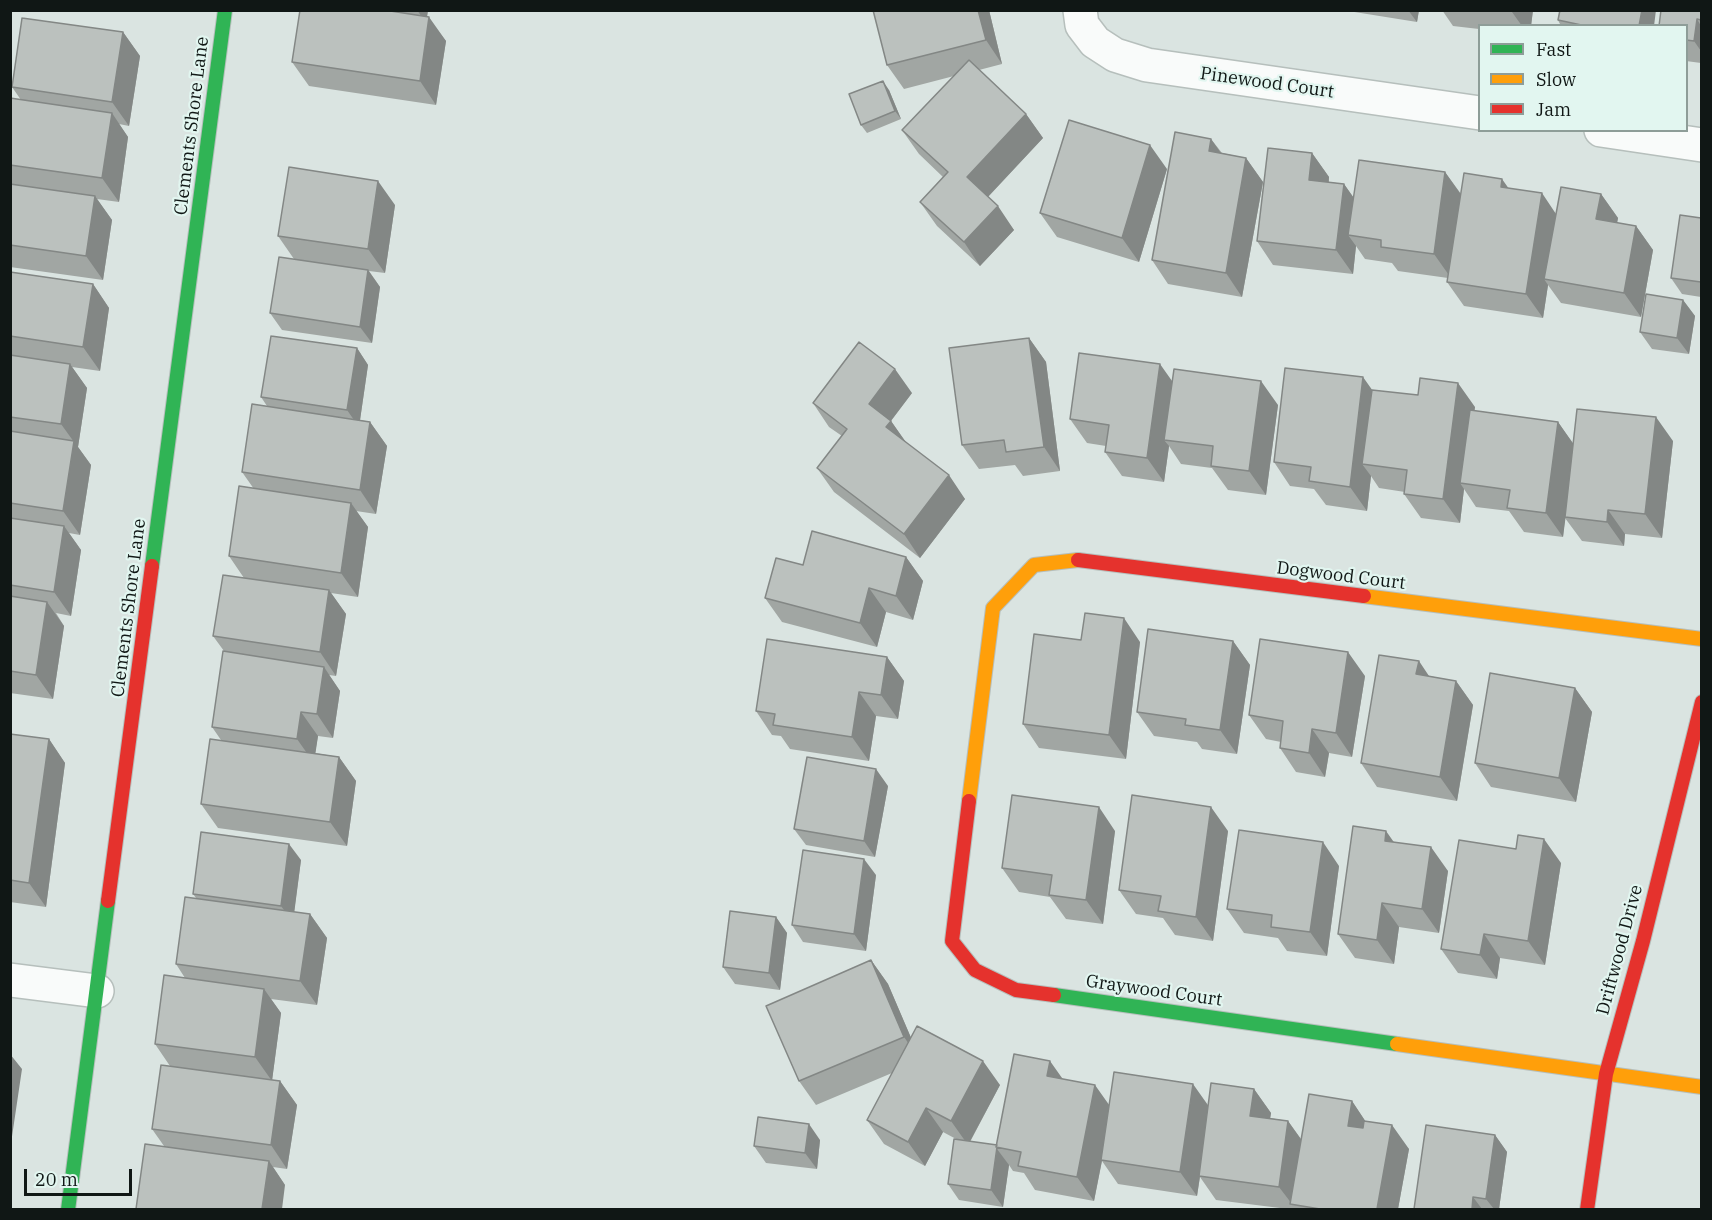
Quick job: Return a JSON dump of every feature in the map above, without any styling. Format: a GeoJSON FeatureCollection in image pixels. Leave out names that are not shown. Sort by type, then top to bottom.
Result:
{"type":"FeatureCollection","features":[{"type":"Feature","properties":{"kind":"street","name":"Clements Shore Lane"},"geometry":{"type":"LineString","coordinates":[[68,1209],[225,10]]}},
{"type":"Feature","properties":{"kind":"street","name":"Pinewood Court"},"geometry":{"type":"LineString","coordinates":[[1080,10],[1082,25],[1095,42],[1115,55],[1147,65],[1478,113]]}},
{"type":"Feature","properties":{"kind":"street"},"geometry":{"type":"LineString","coordinates":[[1614,132],[1701,145]]}},
{"type":"Feature","properties":{"kind":"street","name":"Dogwood Court"},"geometry":{"type":"LineString","coordinates":[[993,608],[1034,565],[1077,560],[1701,639]]}},
{"type":"Feature","properties":{"kind":"street","name":"Graywood Court"},"geometry":{"type":"LineString","coordinates":[[993,608],[951,941],[975,970],[1017,990],[1701,1087]]}},
{"type":"Feature","properties":{"kind":"street","name":"Driftwood Drive"},"geometry":{"type":"LineString","coordinates":[[1587,1209],[1606,1074],[1642,941],[1701,702]]}},
{"type":"Feature","properties":{"kind":"street"},"geometry":{"type":"LineString","coordinates":[[10,980],[97,992]]}},
{"type":"Feature","properties":{"kind":"building"},"geometry":{"type":"Polygon","coordinates":[[[300,10],[384,10],[429,17],[420,81],[292,62],[300,10]]]}},
{"type":"Feature","properties":{"kind":"building"},"geometry":{"type":"Polygon","coordinates":[[[873,10],[978,10],[986,40],[887,65],[873,10]]]}},
{"type":"Feature","properties":{"kind":"building"},"geometry":{"type":"Polygon","coordinates":[[[1560,10],[1642,10],[1639,24],[1577,24],[1558,20],[1560,10]]]}},
{"type":"Feature","properties":{"kind":"building"},"geometry":{"type":"Polygon","coordinates":[[[1661,10],[1701,10],[1701,20],[1697,19],[1694,41],[1688,40],[1688,24],[1659,24],[1661,10]]]}},
{"type":"Feature","properties":{"kind":"building"},"geometry":{"type":"Polygon","coordinates":[[[22,18],[123,32],[112,102],[12,87],[22,18]]]}},
{"type":"Feature","properties":{"kind":"building"},"geometry":{"type":"Polygon","coordinates":[[[969,60],[1026,114],[967,177],[998,206],[964,242],[920,202],[948,172],[902,130],[969,60]]]}},
{"type":"Feature","properties":{"kind":"building"},"geometry":{"type":"Polygon","coordinates":[[[883,81],[895,111],[861,125],[849,94],[883,81]]]}},
{"type":"Feature","properties":{"kind":"building"},"geometry":{"type":"Polygon","coordinates":[[[10,98],[112,113],[102,178],[10,165],[10,98]]]}},
{"type":"Feature","properties":{"kind":"building"},"geometry":{"type":"Polygon","coordinates":[[[1069,120],[1150,145],[1122,238],[1040,213],[1069,120]]]}},
{"type":"Feature","properties":{"kind":"building"},"geometry":{"type":"Polygon","coordinates":[[[1175,132],[1211,139],[1209,151],[1246,158],[1226,273],[1152,260],[1175,132]]]}},
{"type":"Feature","properties":{"kind":"building"},"geometry":{"type":"Polygon","coordinates":[[[1268,148],[1312,153],[1309,180],[1344,184],[1336,250],[1257,241],[1268,148]]]}},
{"type":"Feature","properties":{"kind":"building"},"geometry":{"type":"Polygon","coordinates":[[[1359,160],[1445,172],[1434,254],[1381,247],[1381,240],[1348,235],[1359,160]]]}},
{"type":"Feature","properties":{"kind":"building"},"geometry":{"type":"Polygon","coordinates":[[[289,167],[378,181],[368,249],[278,236],[289,167]]]}},
{"type":"Feature","properties":{"kind":"building"},"geometry":{"type":"Polygon","coordinates":[[[1464,173],[1502,179],[1501,187],[1542,193],[1526,294],[1447,282],[1464,173]]]}},
{"type":"Feature","properties":{"kind":"building"},"geometry":{"type":"Polygon","coordinates":[[[10,184],[95,196],[86,256],[10,245],[10,184]]]}},
{"type":"Feature","properties":{"kind":"building"},"geometry":{"type":"Polygon","coordinates":[[[1561,187],[1601,194],[1596,219],[1636,226],[1624,293],[1544,279],[1561,187]]]}},
{"type":"Feature","properties":{"kind":"building"},"geometry":{"type":"Polygon","coordinates":[[[1680,215],[1701,218],[1701,282],[1671,278],[1680,215]]]}},
{"type":"Feature","properties":{"kind":"building"},"geometry":{"type":"Polygon","coordinates":[[[279,257],[368,270],[360,327],[270,313],[279,257]]]}},
{"type":"Feature","properties":{"kind":"building"},"geometry":{"type":"Polygon","coordinates":[[[10,272],[93,284],[83,347],[10,336],[10,272]]]}},
{"type":"Feature","properties":{"kind":"building"},"geometry":{"type":"Polygon","coordinates":[[[1646,294],[1683,300],[1677,338],[1640,332],[1646,294]]]}},
{"type":"Feature","properties":{"kind":"building"},"geometry":{"type":"Polygon","coordinates":[[[271,336],[357,348],[347,410],[261,397],[271,336]]]}},
{"type":"Feature","properties":{"kind":"building"},"geometry":{"type":"Polygon","coordinates":[[[1029,338],[1044,447],[1006,452],[1004,440],[962,445],[949,348],[1029,338]]]}},
{"type":"Feature","properties":{"kind":"building"},"geometry":{"type":"Polygon","coordinates":[[[859,342],[895,369],[869,404],[891,421],[886,427],[949,475],[904,534],[817,468],[847,429],[813,403],[859,342]]]}},
{"type":"Feature","properties":{"kind":"building"},"geometry":{"type":"Polygon","coordinates":[[[1079,353],[1160,364],[1147,458],[1105,452],[1109,425],[1070,419],[1079,353]]]}},
{"type":"Feature","properties":{"kind":"building"},"geometry":{"type":"Polygon","coordinates":[[[10,355],[70,364],[61,424],[10,417],[10,355]]]}},
{"type":"Feature","properties":{"kind":"building"},"geometry":{"type":"Polygon","coordinates":[[[1285,368],[1363,377],[1350,487],[1309,481],[1311,467],[1274,462],[1285,368]]]}},
{"type":"Feature","properties":{"kind":"building"},"geometry":{"type":"Polygon","coordinates":[[[1174,369],[1261,381],[1249,471],[1211,466],[1213,446],[1164,440],[1174,369]]]}},
{"type":"Feature","properties":{"kind":"building"},"geometry":{"type":"Polygon","coordinates":[[[1420,378],[1458,383],[1443,499],[1404,494],[1407,470],[1362,464],[1372,390],[1418,395],[1420,378]]]}},
{"type":"Feature","properties":{"kind":"building"},"geometry":{"type":"Polygon","coordinates":[[[252,404],[370,422],[360,490],[242,472],[252,404]]]}},
{"type":"Feature","properties":{"kind":"building"},"geometry":{"type":"Polygon","coordinates":[[[1577,409],[1656,417],[1645,514],[1608,510],[1607,522],[1565,517],[1577,409]]]}},
{"type":"Feature","properties":{"kind":"building"},"geometry":{"type":"Polygon","coordinates":[[[1470,410],[1558,422],[1546,513],[1507,508],[1510,490],[1460,483],[1470,410]]]}},
{"type":"Feature","properties":{"kind":"building"},"geometry":{"type":"Polygon","coordinates":[[[10,431],[74,441],[63,511],[10,503],[10,431]]]}},
{"type":"Feature","properties":{"kind":"building"},"geometry":{"type":"Polygon","coordinates":[[[239,486],[351,503],[341,573],[229,556],[239,486]]]}},
{"type":"Feature","properties":{"kind":"building"},"geometry":{"type":"Polygon","coordinates":[[[10,518],[64,526],[54,592],[10,585],[10,518]]]}},
{"type":"Feature","properties":{"kind":"building"},"geometry":{"type":"Polygon","coordinates":[[[812,531],[906,557],[896,596],[869,588],[860,623],[765,598],[776,558],[803,565],[812,531]]]}},
{"type":"Feature","properties":{"kind":"building"},"geometry":{"type":"Polygon","coordinates":[[[223,575],[329,590],[320,652],[213,636],[223,575]]]}},
{"type":"Feature","properties":{"kind":"building"},"geometry":{"type":"Polygon","coordinates":[[[10,596],[47,602],[36,675],[10,671],[10,596]]]}},
{"type":"Feature","properties":{"kind":"building"},"geometry":{"type":"Polygon","coordinates":[[[1085,613],[1124,618],[1109,735],[1023,724],[1034,634],[1081,640],[1085,613]]]}},
{"type":"Feature","properties":{"kind":"building"},"geometry":{"type":"Polygon","coordinates":[[[1148,629],[1233,641],[1220,730],[1185,725],[1186,719],[1137,712],[1148,629]]]}},
{"type":"Feature","properties":{"kind":"building"},"geometry":{"type":"Polygon","coordinates":[[[767,639],[887,657],[881,695],[859,692],[852,737],[773,725],[775,714],[756,711],[767,639]]]}},
{"type":"Feature","properties":{"kind":"building"},"geometry":{"type":"Polygon","coordinates":[[[1260,639],[1348,652],[1336,733],[1312,729],[1309,753],[1280,748],[1283,721],[1249,715],[1260,639]]]}},
{"type":"Feature","properties":{"kind":"building"},"geometry":{"type":"Polygon","coordinates":[[[223,651],[324,667],[317,714],[301,712],[297,739],[212,727],[223,651]]]}},
{"type":"Feature","properties":{"kind":"building"},"geometry":{"type":"Polygon","coordinates":[[[1379,655],[1419,661],[1416,674],[1456,681],[1440,777],[1361,763],[1379,655]]]}},
{"type":"Feature","properties":{"kind":"building"},"geometry":{"type":"Polygon","coordinates":[[[1490,673],[1575,688],[1559,778],[1475,763],[1490,673]]]}},
{"type":"Feature","properties":{"kind":"building"},"geometry":{"type":"Polygon","coordinates":[[[10,734],[49,739],[29,883],[10,880],[10,734]]]}},
{"type":"Feature","properties":{"kind":"building"},"geometry":{"type":"Polygon","coordinates":[[[210,739],[339,757],[330,822],[201,804],[210,739]]]}},
{"type":"Feature","properties":{"kind":"building"},"geometry":{"type":"Polygon","coordinates":[[[807,757],[876,769],[864,841],[794,829],[807,757]]]}},
{"type":"Feature","properties":{"kind":"building"},"geometry":{"type":"Polygon","coordinates":[[[1012,795],[1099,807],[1086,900],[1049,895],[1052,875],[1002,868],[1012,795]]]}},
{"type":"Feature","properties":{"kind":"building"},"geometry":{"type":"Polygon","coordinates":[[[1132,795],[1211,807],[1196,917],[1158,911],[1161,896],[1119,890],[1132,795]]]}},
{"type":"Feature","properties":{"kind":"building"},"geometry":{"type":"Polygon","coordinates":[[[1353,826],[1386,831],[1385,841],[1431,847],[1422,909],[1382,903],[1377,940],[1338,934],[1353,826]]]}},
{"type":"Feature","properties":{"kind":"building"},"geometry":{"type":"Polygon","coordinates":[[[1239,830],[1323,842],[1310,932],[1271,927],[1272,915],[1227,909],[1239,830]]]}},
{"type":"Feature","properties":{"kind":"building"},"geometry":{"type":"Polygon","coordinates":[[[201,832],[289,844],[281,906],[193,894],[201,832]]]}},
{"type":"Feature","properties":{"kind":"building"},"geometry":{"type":"Polygon","coordinates":[[[1518,835],[1544,839],[1528,941],[1484,934],[1480,955],[1441,949],[1459,840],[1516,849],[1518,835]]]}},
{"type":"Feature","properties":{"kind":"building"},"geometry":{"type":"Polygon","coordinates":[[[803,850],[864,859],[854,934],[792,925],[803,850]]]}},
{"type":"Feature","properties":{"kind":"building"},"geometry":{"type":"Polygon","coordinates":[[[185,897],[310,914],[300,981],[176,964],[185,897]]]}},
{"type":"Feature","properties":{"kind":"building"},"geometry":{"type":"Polygon","coordinates":[[[730,911],[776,917],[769,973],[723,967],[730,911]]]}},
{"type":"Feature","properties":{"kind":"building"},"geometry":{"type":"Polygon","coordinates":[[[871,960],[904,1037],[799,1081],[766,1006],[871,960]]]}},
{"type":"Feature","properties":{"kind":"building"},"geometry":{"type":"Polygon","coordinates":[[[164,975],[264,989],[255,1057],[155,1044],[164,975]]]}},
{"type":"Feature","properties":{"kind":"building"},"geometry":{"type":"Polygon","coordinates":[[[917,1026],[983,1061],[951,1121],[926,1108],[908,1142],[867,1120],[917,1026]]]}},
{"type":"Feature","properties":{"kind":"building"},"geometry":{"type":"Polygon","coordinates":[[[1014,1054],[1050,1061],[1047,1076],[1095,1085],[1077,1177],[1018,1166],[1021,1152],[996,1147],[1014,1054]]]}},
{"type":"Feature","properties":{"kind":"building"},"geometry":{"type":"Polygon","coordinates":[[[161,1065],[280,1081],[271,1145],[152,1129],[161,1065]]]}},
{"type":"Feature","properties":{"kind":"building"},"geometry":{"type":"Polygon","coordinates":[[[1114,1072],[1193,1084],[1180,1172],[1101,1160],[1114,1072]]]}},
{"type":"Feature","properties":{"kind":"building"},"geometry":{"type":"Polygon","coordinates":[[[1211,1083],[1254,1089],[1250,1116],[1288,1121],[1279,1187],[1199,1176],[1211,1083]]]}},
{"type":"Feature","properties":{"kind":"building"},"geometry":{"type":"Polygon","coordinates":[[[1309,1094],[1352,1101],[1348,1126],[1363,1128],[1364,1121],[1392,1125],[1377,1209],[1320,1209],[1290,1204],[1309,1094]]]}},
{"type":"Feature","properties":{"kind":"building"},"geometry":{"type":"Polygon","coordinates":[[[758,1117],[809,1124],[805,1153],[754,1146],[758,1117]]]}},
{"type":"Feature","properties":{"kind":"building"},"geometry":{"type":"Polygon","coordinates":[[[1426,1125],[1495,1135],[1486,1199],[1473,1197],[1472,1209],[1414,1209],[1426,1125]]]}},
{"type":"Feature","properties":{"kind":"building"},"geometry":{"type":"Polygon","coordinates":[[[954,1139],[997,1145],[991,1190],[948,1184],[954,1139]]]}},
{"type":"Feature","properties":{"kind":"building"},"geometry":{"type":"Polygon","coordinates":[[[145,1144],[269,1161],[262,1209],[136,1209],[145,1144]]]}},
{"type":"Feature","properties":{"kind":"traffic: fast"},"geometry":{"type":"LineString","coordinates":[[152,566],[225,10]]}},
{"type":"Feature","properties":{"kind":"traffic: fast"},"geometry":{"type":"LineString","coordinates":[[68,1210],[108,901]]}},
{"type":"Feature","properties":{"kind":"traffic: fast"},"geometry":{"type":"LineString","coordinates":[[1054,995],[1397,1044]]}},
{"type":"Feature","properties":{"kind":"traffic: slow"},"geometry":{"type":"LineString","coordinates":[[969,801],[993,608],[1034,565],[1078,560]]}},
{"type":"Feature","properties":{"kind":"traffic: slow"},"geometry":{"type":"LineString","coordinates":[[1364,596],[1702,639]]}},
{"type":"Feature","properties":{"kind":"traffic: slow"},"geometry":{"type":"LineString","coordinates":[[1397,1044],[1702,1087]]}},
{"type":"Feature","properties":{"kind":"traffic: jam"},"geometry":{"type":"LineString","coordinates":[[1078,560],[1364,596]]}},
{"type":"Feature","properties":{"kind":"traffic: jam"},"geometry":{"type":"LineString","coordinates":[[108,901],[152,566]]}},
{"type":"Feature","properties":{"kind":"traffic: jam"},"geometry":{"type":"LineString","coordinates":[[1587,1210],[1606,1074],[1643,941],[1702,702]]}},
{"type":"Feature","properties":{"kind":"traffic: jam"},"geometry":{"type":"LineString","coordinates":[[969,801],[952,941],[975,970],[1016,990],[1054,995]]}}]}
